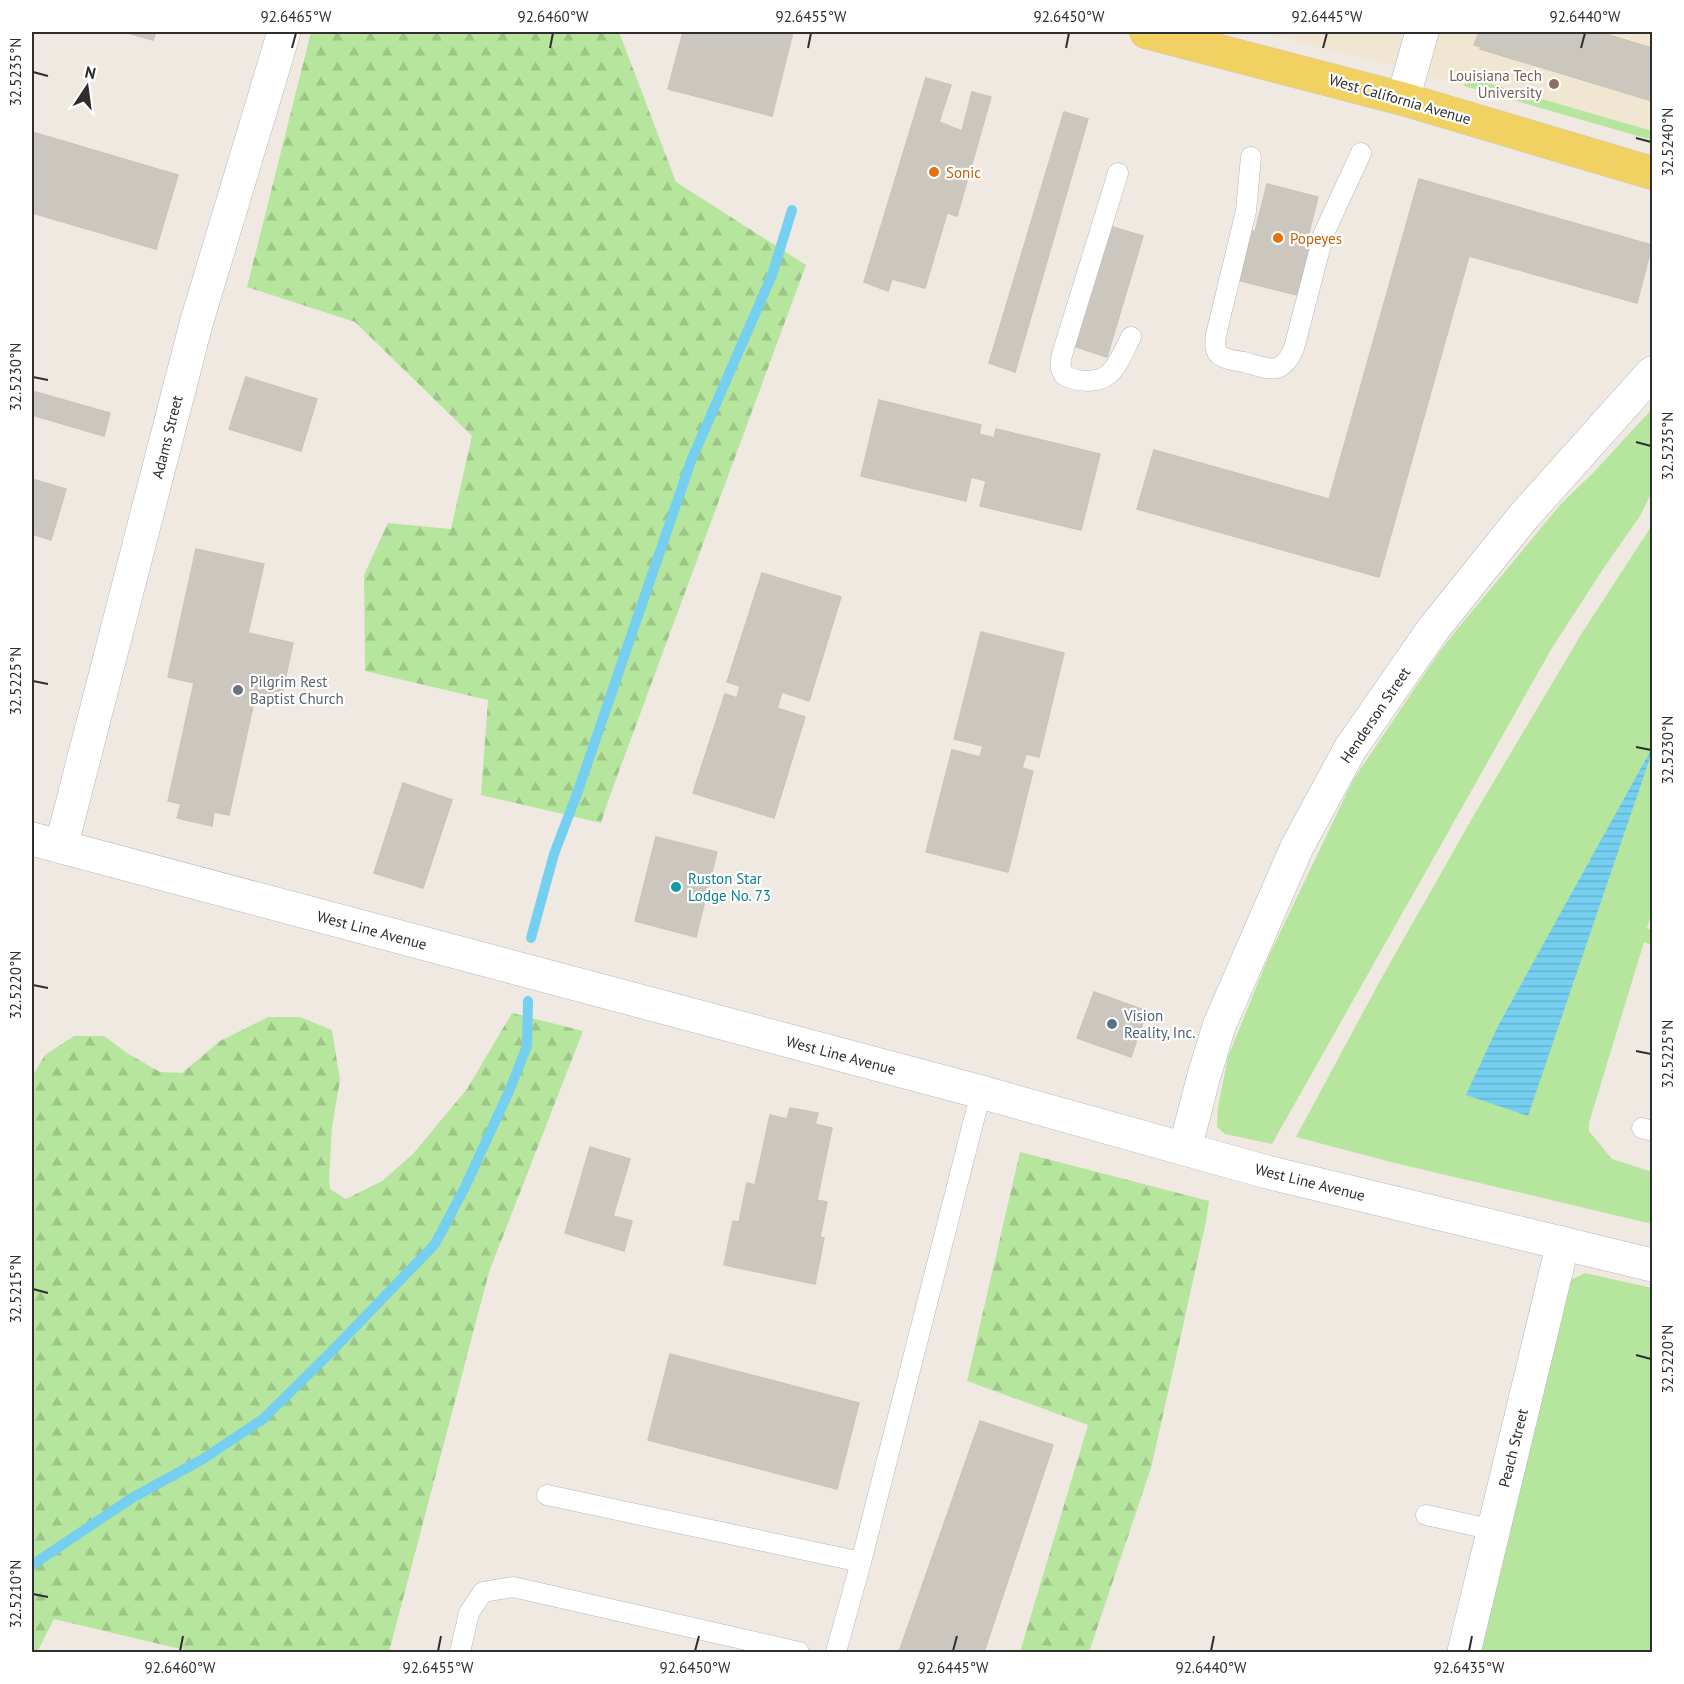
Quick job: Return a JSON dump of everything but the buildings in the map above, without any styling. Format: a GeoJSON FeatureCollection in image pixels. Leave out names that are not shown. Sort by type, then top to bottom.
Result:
{"type":"FeatureCollection","features":[{"type":"Feature","properties":{"kind":"main road","name":"West California Avenue"},"geometry":{"type":"LineString","coordinates":[[1146,32],[1403,99],[1653,173]]}},
{"type":"Feature","properties":{"kind":"street","name":"Adams Street"},"geometry":{"type":"LineString","coordinates":[[46,843],[196,324],[284,32]]}},
{"type":"Feature","properties":{"kind":"street"},"geometry":{"type":"LineString","coordinates":[[1403,99],[1422,32]]}},
{"type":"Feature","properties":{"kind":"street","name":"Henderson Street"},"geometry":{"type":"LineString","coordinates":[[1185,1149],[1219,1026],[1298,847],[1350,749],[1434,628],[1524,516],[1653,373]]}},
{"type":"Feature","properties":{"kind":"street","name":"West Line Avenue"},"geometry":{"type":"LineString","coordinates":[[46,843],[981,1092],[1287,1177],[1653,1265]]}},
{"type":"Feature","properties":{"kind":"street","name":"Peach Street"},"geometry":{"type":"LineString","coordinates":[[1464,1653],[1563,1244]]}},
{"type":"Feature","properties":{"kind":"lane"},"geometry":{"type":"LineString","coordinates":[[1251,157],[1246,211],[1216,335],[1215,350],[1221,356],[1269,369],[1278,368],[1289,359],[1297,337],[1324,233],[1361,153]]}},
{"type":"Feature","properties":{"kind":"lane"},"geometry":{"type":"LineString","coordinates":[[1118,173],[1064,348],[1060,368],[1064,375],[1078,381],[1108,375],[1131,337]]}},
{"type":"Feature","properties":{"kind":"lane"},"geometry":{"type":"LineString","coordinates":[[836,1653],[981,1092]]}},
{"type":"Feature","properties":{"kind":"lane"},"geometry":{"type":"LineString","coordinates":[[548,1495],[861,1562]]}},
{"type":"Feature","properties":{"kind":"lane"},"geometry":{"type":"LineString","coordinates":[[1426,1515],[1494,1530]]}},
{"type":"Feature","properties":{"kind":"lane"},"geometry":{"type":"LineString","coordinates":[[460,1653],[469,1613],[483,1592],[513,1587],[799,1653]]}},
{"type":"Feature","properties":{"kind":"shaded area","name":"Louisiana Tech University"},"geometry":{"type":"Polygon","coordinates":[[[1260,32],[1652,32],[1652,140],[1375,60],[1260,32]]]}},
{"type":"Feature","properties":{"kind":"green space"},"geometry":{"type":"Polygon","coordinates":[[[311,32],[619,32],[676,182],[806,265],[601,823],[481,795],[488,700],[365,671],[364,575],[388,523],[451,529],[472,436],[355,322],[247,287],[311,32]]]}},
{"type":"Feature","properties":{"kind":"green space"},"geometry":{"type":"Polygon","coordinates":[[[1467,77],[1652,131],[1652,140],[1464,86],[1467,77]]]}},
{"type":"Feature","properties":{"kind":"green space"},"geometry":{"type":"Polygon","coordinates":[[[1652,409],[1652,492],[1640,516],[1552,648],[1272,1144],[1225,1134],[1217,1127],[1218,1107],[1228,1057],[1268,958],[1353,780],[1440,651],[1459,627],[1561,504],[1652,409]]]}},
{"type":"Feature","properties":{"kind":"green space"},"geometry":{"type":"Polygon","coordinates":[[[1652,525],[1652,911],[1647,928],[1652,930],[1652,945],[1644,942],[1589,1123],[1589,1131],[1612,1159],[1652,1172],[1652,1224],[1296,1137],[1381,979],[1474,815],[1582,633],[1652,525]]]}},
{"type":"Feature","properties":{"kind":"green space"},"geometry":{"type":"Polygon","coordinates":[[[512,1013],[583,1031],[489,1272],[389,1652],[193,1652],[54,1619],[37,1652],[32,1652],[32,1077],[45,1055],[74,1036],[104,1036],[127,1053],[160,1072],[182,1073],[220,1041],[268,1017],[300,1017],[332,1030],[340,1080],[332,1127],[329,1179],[330,1189],[346,1199],[382,1181],[413,1154],[467,1089],[512,1013]]]}},
{"type":"Feature","properties":{"kind":"green space"},"geometry":{"type":"Polygon","coordinates":[[[1020,1152],[1209,1201],[1151,1468],[1089,1652],[1020,1652],[1088,1425],[967,1381],[1020,1152]]]}},
{"type":"Feature","properties":{"kind":"green space"},"geometry":{"type":"Polygon","coordinates":[[[1585,1273],[1652,1288],[1652,1652],[1474,1652],[1571,1280],[1585,1273]]]}},
{"type":"Feature","properties":{"kind":"water"},"geometry":{"type":"Polygon","coordinates":[[[1652,748],[1528,1116],[1466,1095],[1498,1026],[1652,748]]]}},
{"type":"Feature","properties":{"kind":"waterway"},"geometry":{"type":"LineString","coordinates":[[531,938],[554,854],[578,791],[691,461],[772,275],[792,210]]}},
{"type":"Feature","properties":{"kind":"waterway"},"geometry":{"type":"LineString","coordinates":[[32,1565],[132,1498],[203,1459],[263,1419],[435,1244],[465,1187],[527,1046],[528,1001]]}},
{"type":"Feature","properties":{"kind":"place","name":"Louisiana Tech University"},"geometry":{"type":"Point","coordinates":[1554,84]}},
{"type":"Feature","properties":{"kind":"place","name":"Sonic"},"geometry":{"type":"Point","coordinates":[934,172]}},
{"type":"Feature","properties":{"kind":"place","name":"Popeyes"},"geometry":{"type":"Point","coordinates":[1278,238]}},
{"type":"Feature","properties":{"kind":"place","name":"Pilgrim Rest Baptist Church"},"geometry":{"type":"Point","coordinates":[238,690]}},
{"type":"Feature","properties":{"kind":"place","name":"Ruston Star Lodge No. 73"},"geometry":{"type":"Point","coordinates":[676,887]}},
{"type":"Feature","properties":{"kind":"place","name":"Vision Reality, Inc."},"geometry":{"type":"Point","coordinates":[1112,1024]}}]}
